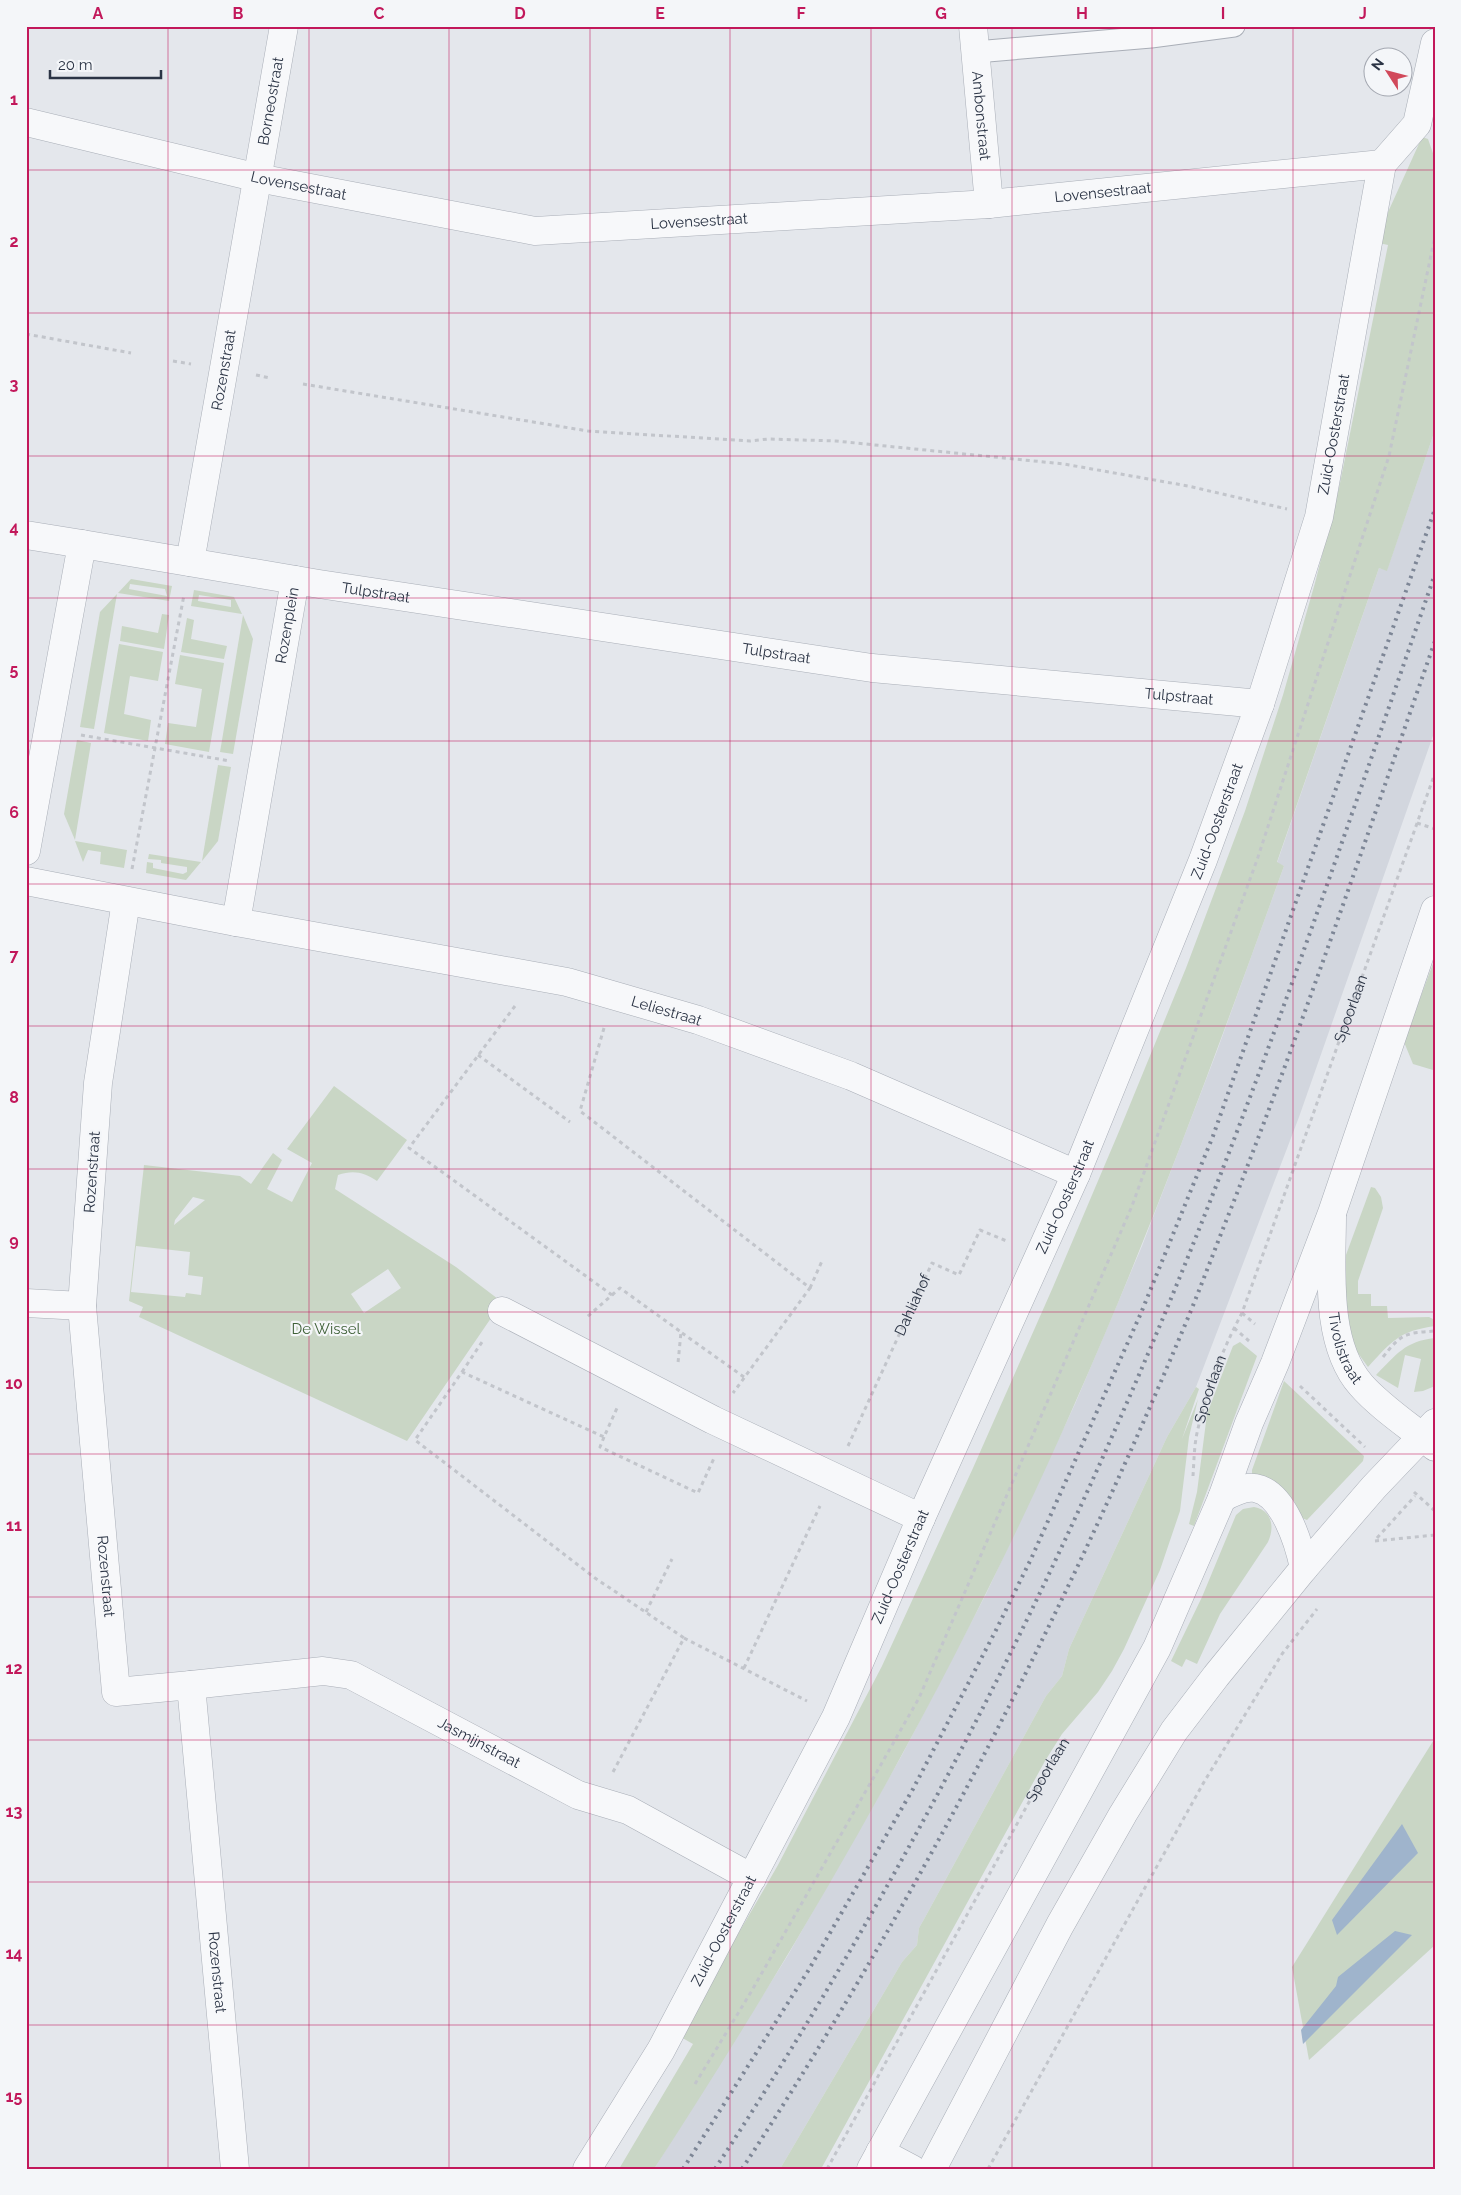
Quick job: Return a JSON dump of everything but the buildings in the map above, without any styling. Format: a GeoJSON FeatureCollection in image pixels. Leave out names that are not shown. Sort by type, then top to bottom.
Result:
{"type":"FeatureCollection","features":[{"type":"Feature","properties":{"kind":"street","name":"Borneostraat"},"geometry":{"type":"LineString","coordinates":[[258,178],[284,26]]}},
{"type":"Feature","properties":{"kind":"street","name":"Ambonstraat"},"geometry":{"type":"LineString","coordinates":[[975,39],[989,204]]}},
{"type":"Feature","properties":{"kind":"street"},"geometry":{"type":"LineString","coordinates":[[1382,164],[1417,124],[1435,43]]}},
{"type":"Feature","properties":{"kind":"street","name":"Lovensestraat"},"geometry":{"type":"LineString","coordinates":[[26,122],[258,178],[536,231],[989,204],[1382,164]]}},
{"type":"Feature","properties":{"kind":"street","name":"Zuid-Oosterstraat"},"geometry":{"type":"LineString","coordinates":[[587,2169],[661,2050],[836,1717],[920,1518],[1076,1174],[1203,860],[1260,704],[1319,517],[1382,164]]}},
{"type":"Feature","properties":{"kind":"street","name":"Rozenstraat"},"geometry":{"type":"LineString","coordinates":[[190,562],[258,178]]}},
{"type":"Feature","properties":{"kind":"street"},"geometry":{"type":"LineString","coordinates":[[26,535],[82,544],[26,851]]}},
{"type":"Feature","properties":{"kind":"street","name":"Rozenplein"},"geometry":{"type":"LineString","coordinates":[[82,544],[295,580],[236,922]]}},
{"type":"Feature","properties":{"kind":"street","name":"Tulpstraat"},"geometry":{"type":"LineString","coordinates":[[295,580],[872,668],[1260,704]]}},
{"type":"Feature","properties":{"kind":"street"},"geometry":{"type":"LineString","coordinates":[[26,881],[236,922]]}},
{"type":"Feature","properties":{"kind":"street","name":"Rozenstraat"},"geometry":{"type":"LineString","coordinates":[[126,902],[98,1083],[82,1306],[116,1692],[191,1685],[235,2169]]}},
{"type":"Feature","properties":{"kind":"street"},"geometry":{"type":"LineString","coordinates":[[912,2169],[876,2160],[1157,1648],[1222,1498],[1249,1423],[1276,1363],[1332,1213],[1435,910]]}},
{"type":"Feature","properties":{"kind":"street","name":"Leliestraat"},"geometry":{"type":"LineString","coordinates":[[236,922],[567,982],[698,1020],[851,1076],[1076,1174]]}},
{"type":"Feature","properties":{"kind":"street","name":"Tivolistraat"},"geometry":{"type":"LineString","coordinates":[[1332,1213],[1332,1296],[1334,1320],[1348,1366],[1361,1385],[1430,1435]]}},
{"type":"Feature","properties":{"kind":"street"},"geometry":{"type":"LineString","coordinates":[[26,1303],[82,1306]]}},
{"type":"Feature","properties":{"kind":"street"},"geometry":{"type":"LineString","coordinates":[[502,1311],[674,1400],[920,1518]]}},
{"type":"Feature","properties":{"kind":"street"},"geometry":{"type":"LineString","coordinates":[[932,2169],[1060,1926],[1123,1814],[1174,1731],[1304,1568],[1391,1470],[1430,1435]]}},
{"type":"Feature","properties":{"kind":"street"},"geometry":{"type":"LineString","coordinates":[[1222,1498],[1248,1488],[1256,1488],[1271,1496],[1286,1516],[1293,1530],[1300,1547],[1304,1568]]}},
{"type":"Feature","properties":{"kind":"street","name":"Jasmijnstraat"},"geometry":{"type":"LineString","coordinates":[[191,1685],[323,1671],[351,1675],[578,1795],[628,1810],[752,1878]]}},
{"type":"Feature","properties":{"kind":"lane"},"geometry":{"type":"LineString","coordinates":[[975,39],[1150,32],[1234,26]]}},
{"type":"Feature","properties":{"kind":"path"},"geometry":{"type":"LineString","coordinates":[[695,2084],[751,1992],[919,1698],[1132,1206],[1258,857],[1389,456],[1435,236]]}},
{"type":"Feature","properties":{"kind":"path"},"geometry":{"type":"LineString","coordinates":[[26,334],[131,353]]}},
{"type":"Feature","properties":{"kind":"path"},"geometry":{"type":"LineString","coordinates":[[303,384],[588,431],[750,441],[768,439],[836,441],[1064,464],[1188,486],[1319,517]]}},
{"type":"Feature","properties":{"kind":"path"},"geometry":{"type":"LineString","coordinates":[[126,902],[190,562]]}},
{"type":"Feature","properties":{"kind":"path"},"geometry":{"type":"LineString","coordinates":[[48,730],[263,766]]}},
{"type":"Feature","properties":{"kind":"path","name":"Spoorlaan"},"geometry":{"type":"LineString","coordinates":[[1192,1482],[1196,1436],[1203,1410],[1221,1358],[1242,1313],[1435,773]]}},
{"type":"Feature","properties":{"kind":"path"},"geometry":{"type":"LineString","coordinates":[[1417,823],[1435,829]]}},
{"type":"Feature","properties":{"kind":"path"},"geometry":{"type":"LineString","coordinates":[[520,973],[515,1006],[409,1148],[612,1295]]}},
{"type":"Feature","properties":{"kind":"path"},"geometry":{"type":"LineString","coordinates":[[613,995],[580,1111],[600,1125],[605,1133],[810,1288]]}},
{"type":"Feature","properties":{"kind":"path"},"geometry":{"type":"LineString","coordinates":[[478,1054],[570,1122]]}},
{"type":"Feature","properties":{"kind":"path","name":"Dahliahof"},"geometry":{"type":"LineString","coordinates":[[744,1668],[932,1263],[959,1275],[980,1230],[1039,1255]]}},
{"type":"Feature","properties":{"kind":"path"},"geometry":{"type":"LineString","coordinates":[[631,1378],[600,1447],[698,1492],[721,1423],[744,1377],[810,1288],[822,1261]]}},
{"type":"Feature","properties":{"kind":"path"},"geometry":{"type":"LineString","coordinates":[[559,1342],[620,1288],[744,1377]]}},
{"type":"Feature","properties":{"kind":"path"},"geometry":{"type":"LineString","coordinates":[[502,1311],[415,1440],[595,1578],[684,1638],[836,1717]]}},
{"type":"Feature","properties":{"kind":"path"},"geometry":{"type":"LineString","coordinates":[[1234,1328],[1276,1363],[1391,1470]]}},
{"type":"Feature","properties":{"kind":"path"},"geometry":{"type":"LineString","coordinates":[[674,1400],[681,1332]]}},
{"type":"Feature","properties":{"kind":"path"},"geometry":{"type":"LineString","coordinates":[[462,1372],[604,1437]]}},
{"type":"Feature","properties":{"kind":"path"},"geometry":{"type":"LineString","coordinates":[[1368,1548],[1417,1494]]}},
{"type":"Feature","properties":{"kind":"path"},"geometry":{"type":"LineString","coordinates":[[1375,1541],[1435,1535]]}},
{"type":"Feature","properties":{"kind":"path"},"geometry":{"type":"LineString","coordinates":[[646,1612],[672,1559]]}},
{"type":"Feature","properties":{"kind":"path"},"geometry":{"type":"LineString","coordinates":[[988,2169],[1204,1782],[1282,1654],[1321,1604]]}},
{"type":"Feature","properties":{"kind":"path"},"geometry":{"type":"LineString","coordinates":[[598,1801],[684,1638]]}},
{"type":"Feature","properties":{"kind":"path","name":"Spoorlaan"},"geometry":{"type":"LineString","coordinates":[[827,2169],[1050,1764],[1070,1735]]}},
{"type":"Feature","properties":{"kind":"shaded area"},"geometry":{"type":"Polygon","coordinates":[[[1435,430],[1435,730],[1299,1117],[1196,1387],[1167,1437],[1069,1649],[1062,1676],[1046,1696],[919,1928],[917,1945],[902,1962],[780,2169],[654,2169],[788,1955],[902,1755],[986,1594],[1075,1404],[1142,1246],[1217,1051],[1284,866],[1277,863],[1379,568],[1387,570],[1435,430]]]}},
{"type":"Feature","properties":{"kind":"green space"},"geometry":{"type":"Polygon","coordinates":[[[1422,137],[1428,139],[1435,159],[1435,430],[1387,571],[1379,568],[1277,862],[1284,866],[1210,1069],[1158,1203],[1104,1337],[1030,1503],[932,1698],[880,1794],[770,1984],[654,2169],[619,2169],[693,2044],[679,2036],[778,1865],[882,1666],[973,1468],[1053,1287],[1186,968],[1245,811],[1283,695],[1315,583],[1339,488],[1388,245],[1379,243],[1384,221],[1422,137]]]}},
{"type":"Feature","properties":{"kind":"green space"},"geometry":{"type":"Polygon","coordinates":[[[131,579],[172,586],[169,601],[118,593],[131,579]],[[130,584],[129,589],[167,596],[165,589],[130,584]]]}},
{"type":"Feature","properties":{"kind":"green space"},"geometry":{"type":"Polygon","coordinates":[[[194,590],[234,597],[242,614],[191,606],[194,590]],[[199,595],[198,601],[231,607],[231,600],[199,595]]]}},
{"type":"Feature","properties":{"kind":"green space"},"geometry":{"type":"Polygon","coordinates":[[[117,594],[94,729],[80,727],[100,612],[117,594]]]}},
{"type":"Feature","properties":{"kind":"green space"},"geometry":{"type":"Polygon","coordinates":[[[162,614],[169,615],[164,649],[120,641],[122,626],[158,633],[162,614]]]}},
{"type":"Feature","properties":{"kind":"green space"},"geometry":{"type":"Polygon","coordinates":[[[243,615],[253,639],[233,754],[220,752],[243,615]]]}},
{"type":"Feature","properties":{"kind":"green space"},"geometry":{"type":"Polygon","coordinates":[[[187,618],[194,620],[191,639],[227,646],[224,659],[181,652],[187,618]]]}},
{"type":"Feature","properties":{"kind":"green space"},"geometry":{"type":"Polygon","coordinates":[[[119,644],[163,652],[158,681],[130,676],[124,714],[151,720],[148,741],[104,733],[119,644]]]}},
{"type":"Feature","properties":{"kind":"green space"},"geometry":{"type":"Polygon","coordinates":[[[180,655],[224,663],[209,752],[165,744],[168,723],[196,727],[202,689],[175,684],[180,655]]]}},
{"type":"Feature","properties":{"kind":"green space"},"geometry":{"type":"Polygon","coordinates":[[[77,740],[91,743],[75,840],[64,814],[77,740]]]}},
{"type":"Feature","properties":{"kind":"green space"},"geometry":{"type":"Polygon","coordinates":[[[218,765],[231,767],[218,841],[202,861],[218,765]]]}},
{"type":"Feature","properties":{"kind":"green space"},"geometry":{"type":"Polygon","coordinates":[[[75,841],[127,850],[124,868],[100,864],[101,852],[88,850],[83,862],[75,841]]]}},
{"type":"Feature","properties":{"kind":"green space"},"geometry":{"type":"Polygon","coordinates":[[[149,854],[201,862],[186,880],[146,873],[147,862],[153,863],[153,868],[183,874],[187,872],[187,867],[161,863],[161,860],[148,859],[149,854]]]}},
{"type":"Feature","properties":{"kind":"green space"},"geometry":{"type":"Polygon","coordinates":[[[1435,958],[1435,1066],[1433,1070],[1413,1064],[1404,1042],[1435,958]]]}},
{"type":"Feature","properties":{"kind":"green space","name":"De Wissel"},"geometry":{"type":"Polygon","coordinates":[[[334,1086],[407,1140],[377,1181],[354,1172],[343,1173],[338,1175],[335,1189],[456,1267],[502,1302],[407,1441],[139,1317],[143,1307],[129,1301],[144,1165],[240,1176],[251,1184],[273,1153],[282,1160],[267,1189],[292,1202],[312,1163],[287,1149],[334,1086]],[[193,1197],[175,1220],[174,1225],[205,1200],[193,1197]],[[136,1246],[131,1292],[185,1297],[186,1293],[201,1295],[203,1277],[188,1275],[190,1252],[136,1246]],[[388,1269],[351,1294],[364,1313],[401,1288],[388,1269]]]}},
{"type":"Feature","properties":{"kind":"green space"},"geometry":{"type":"Polygon","coordinates":[[[1371,1187],[1375,1188],[1381,1197],[1383,1208],[1358,1281],[1358,1294],[1371,1294],[1371,1306],[1387,1306],[1388,1318],[1429,1317],[1435,1320],[1435,1326],[1404,1334],[1390,1344],[1368,1367],[1355,1349],[1346,1330],[1343,1263],[1371,1187]]]}},
{"type":"Feature","properties":{"kind":"green space"},"geometry":{"type":"Polygon","coordinates":[[[1435,1338],[1435,1386],[1423,1391],[1414,1392],[1421,1359],[1405,1355],[1398,1388],[1376,1375],[1408,1346],[1416,1342],[1435,1338]]]}},
{"type":"Feature","properties":{"kind":"green space"},"geometry":{"type":"Polygon","coordinates":[[[1240,1342],[1257,1356],[1194,1526],[1189,1524],[1197,1492],[1207,1414],[1233,1346],[1240,1342]]]}},
{"type":"Feature","properties":{"kind":"green space"},"geometry":{"type":"Polygon","coordinates":[[[1284,1381],[1364,1456],[1363,1461],[1307,1520],[1302,1518],[1294,1501],[1288,1494],[1252,1474],[1284,1381]]]}},
{"type":"Feature","properties":{"kind":"green space"},"geometry":{"type":"Polygon","coordinates":[[[1196,1387],[1199,1389],[1182,1439],[1198,1399],[1189,1437],[1180,1511],[1160,1570],[1124,1649],[1098,1692],[1062,1734],[1045,1761],[821,2169],[780,2169],[902,1962],[917,1945],[919,1928],[1046,1696],[1062,1676],[1069,1649],[1167,1437],[1196,1387]]]}},
{"type":"Feature","properties":{"kind":"green space"},"geometry":{"type":"Polygon","coordinates":[[[1254,1507],[1265,1512],[1270,1520],[1271,1531],[1268,1542],[1220,1614],[1197,1664],[1186,1659],[1182,1667],[1171,1661],[1202,1597],[1236,1515],[1243,1509],[1254,1507]]]}},
{"type":"Feature","properties":{"kind":"green space"},"geometry":{"type":"Polygon","coordinates":[[[1435,1738],[1435,1945],[1309,2060],[1292,1967],[1435,1738]]]}},
{"type":"Feature","properties":{"kind":"water"},"geometry":{"type":"Polygon","coordinates":[[[1402,1824],[1418,1853],[1337,1935],[1332,1920],[1402,1824]]]}},
{"type":"Feature","properties":{"kind":"water"},"geometry":{"type":"Polygon","coordinates":[[[1395,1931],[1412,1935],[1303,2044],[1301,2030],[1336,1986],[1338,1977],[1395,1931]]]}},
{"type":"Feature","properties":{"kind":"railway"},"geometry":{"type":"LineString","coordinates":[[683,2169],[808,1971],[913,1789],[1031,1559],[1141,1313],[1213,1136],[1435,509]]}},
{"type":"Feature","properties":{"kind":"railway"},"geometry":{"type":"LineString","coordinates":[[715,2169],[825,1993],[928,1813],[1022,1629],[1110,1441],[1156,1335],[1242,1119],[1321,902],[1435,574]]}},
{"type":"Feature","properties":{"kind":"railway"},"geometry":{"type":"LineString","coordinates":[[742,2169],[806,2069],[867,1967],[925,1864],[1035,1655],[1135,1441],[1189,1316],[1259,1136],[1336,924],[1435,641]]}}]}
